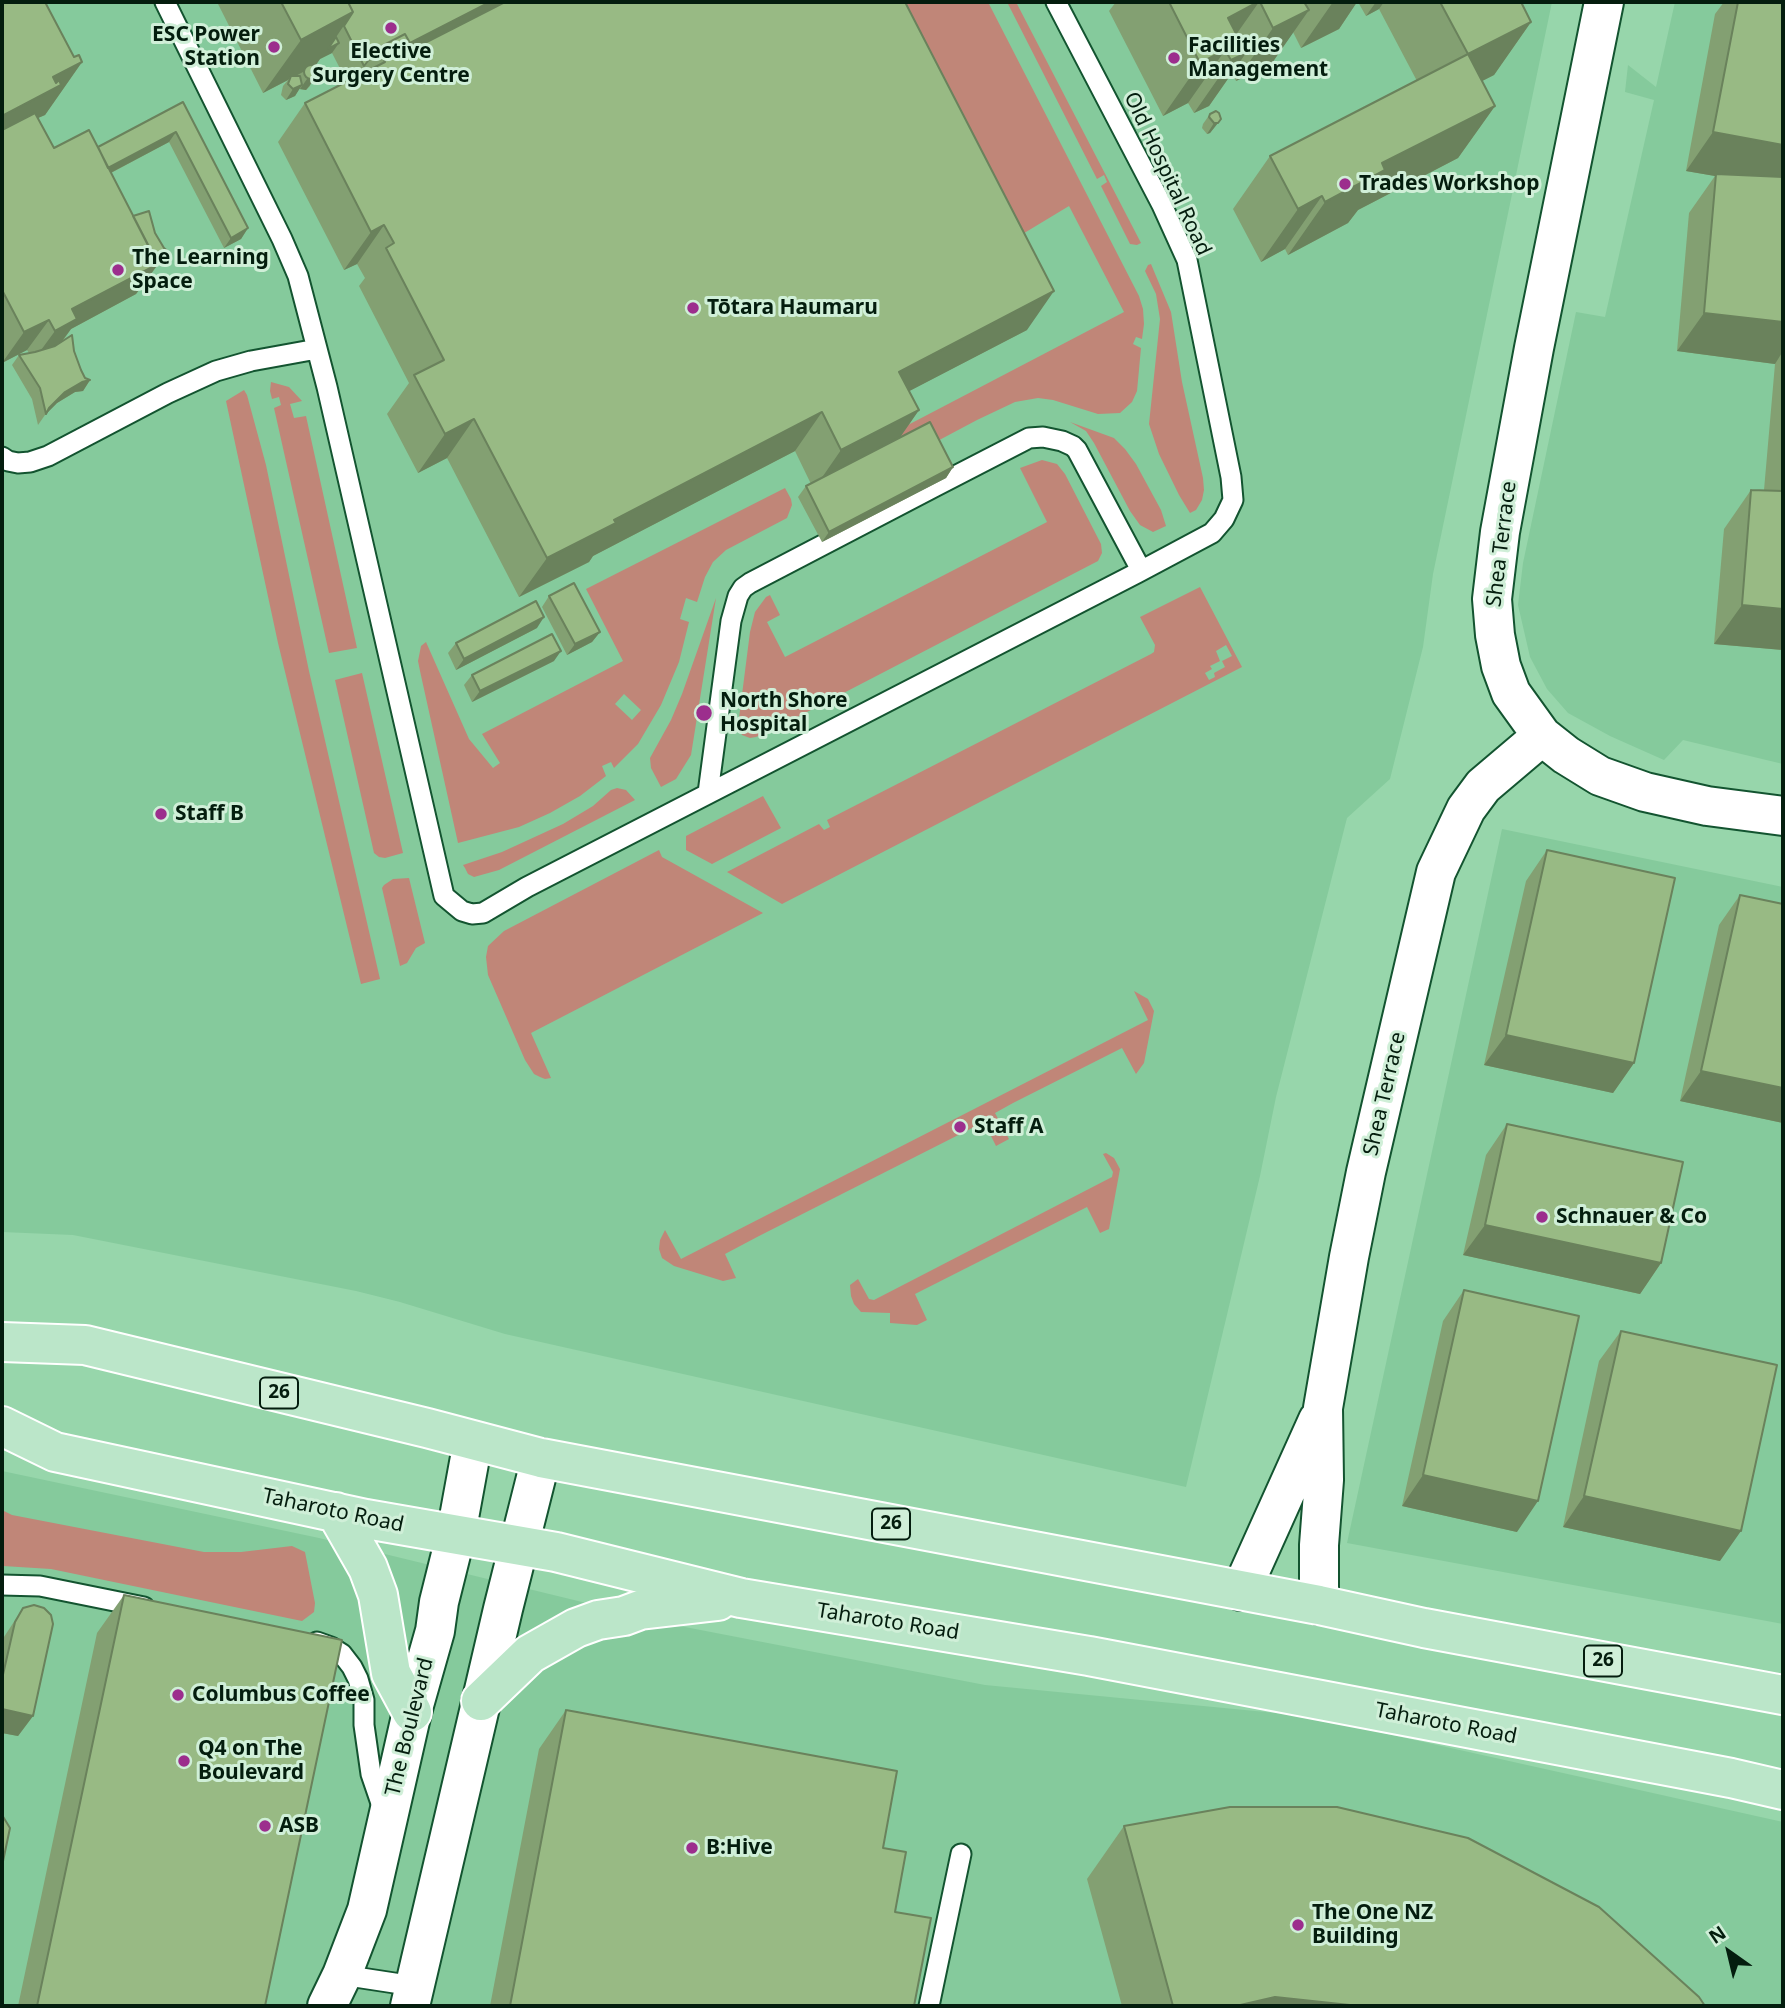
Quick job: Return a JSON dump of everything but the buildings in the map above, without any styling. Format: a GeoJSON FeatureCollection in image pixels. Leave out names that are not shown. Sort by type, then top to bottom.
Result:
{"type":"FeatureCollection","features":[{"type":"Feature","properties":{"kind":"main road","name":"26"},"geometry":{"type":"LineString","coordinates":[[2,1342],[85,1345],[541,1458],[1783,1695]]}},
{"type":"Feature","properties":{"kind":"main road","name":"Taharoto Road"},"geometry":{"type":"LineString","coordinates":[[2,1426],[55,1452],[336,1512],[519,1544],[741,1598],[1090,1656],[1783,1790]]}},
{"type":"Feature","properties":{"kind":"main road"},"geometry":{"type":"LineString","coordinates":[[336,1512],[368,1568],[378,1595],[391,1673],[412,1712]]}},
{"type":"Feature","properties":{"kind":"main road"},"geometry":{"type":"LineString","coordinates":[[481,1701],[530,1654],[576,1628],[640,1610],[741,1598]]}},
{"type":"Feature","properties":{"kind":"main road"},"geometry":{"type":"LineString","coordinates":[[1731,1778],[1783,1799]]}},
{"type":"Feature","properties":{"kind":"street","name":"Shea Terrace"},"geometry":{"type":"LineString","coordinates":[[1319,1605],[1319,1545],[1324,1480],[1323,1408],[1364,1184],[1436,872],[1466,809],[1483,786],[1542,736],[1511,693],[1495,635],[1492,599],[1500,532],[1534,348],[1604,2]]}},
{"type":"Feature","properties":{"kind":"street"},"geometry":{"type":"LineString","coordinates":[[1542,736],[1600,776],[1645,792],[1707,806],[1783,816]]}},
{"type":"Feature","properties":{"kind":"street","name":"Shea Terrace"},"geometry":{"type":"LineString","coordinates":[[1241,1591],[1323,1408]]}},
{"type":"Feature","properties":{"kind":"street","name":"The Boulevard"},"geometry":{"type":"LineString","coordinates":[[334,1991],[367,1909],[412,1712],[435,1631],[473,1441]]}},
{"type":"Feature","properties":{"kind":"street"},"geometry":{"type":"LineString","coordinates":[[412,1996],[541,1458]]}},
{"type":"Feature","properties":{"kind":"lane"},"geometry":{"type":"LineString","coordinates":[[165,2],[291,257],[317,349],[444,896],[462,911],[472,914],[483,912],[1141,570],[1077,450],[1062,441],[1044,437],[1029,438],[743,588],[731,621],[708,793]]}},
{"type":"Feature","properties":{"kind":"lane","name":"Old Hospital Road"},"geometry":{"type":"LineString","coordinates":[[1056,2],[1187,260],[1227,455],[1233,500],[1224,519],[1212,533],[1141,570]]}},
{"type":"Feature","properties":{"kind":"lane"},"geometry":{"type":"LineString","coordinates":[[2,457],[18,463],[48,456],[216,371],[251,361],[317,349]]}},
{"type":"Feature","properties":{"kind":"lane"},"geometry":{"type":"LineString","coordinates":[[2,1585],[40,1586],[156,1609]]}},
{"type":"Feature","properties":{"kind":"lane"},"geometry":{"type":"LineString","coordinates":[[304,1640],[331,1647],[342,1654],[358,1679],[364,1700],[371,1774],[387,1820]]}},
{"type":"Feature","properties":{"kind":"lane"},"geometry":{"type":"LineString","coordinates":[[929,2006],[961,1854]]}},
{"type":"Feature","properties":{"kind":"lane"},"geometry":{"type":"LineString","coordinates":[[334,1991],[412,1996]]}},
{"type":"Feature","properties":{"kind":"shaded area","name":"North Shore Hospital"},"geometry":{"type":"Polygon","coordinates":[[[2,2],[1552,2],[1433,574],[1423,647],[1390,779],[1347,818],[1276,1097],[1260,1176],[1186,1487],[505,1334],[356,1291],[73,1235],[2,1232],[2,2]]]}},
{"type":"Feature","properties":{"kind":"shaded area"},"geometry":{"type":"Polygon","coordinates":[[[888,2],[988,2],[1139,296],[1144,324],[1142,339],[1136,337],[1133,344],[1141,348],[1137,391],[1132,402],[1120,413],[1098,414],[1038,398],[1015,402],[898,462],[885,437],[1124,312],[1069,206],[1011,241],[888,2]]]}},
{"type":"Feature","properties":{"kind":"shaded area"},"geometry":{"type":"Polygon","coordinates":[[[1007,2],[1016,2],[1141,243],[1130,244],[1101,186],[1107,182],[1104,175],[1097,179],[1007,2]]]}},
{"type":"Feature","properties":{"kind":"shaded area"},"geometry":{"type":"Polygon","coordinates":[[[1675,2],[1783,2],[1783,764],[1683,740],[1664,760],[1610,736],[1568,713],[1547,689],[1530,657],[1518,605],[1523,563],[1576,312],[1605,317],[1654,100],[1625,92],[1628,65],[1656,87],[1675,2]]]}},
{"type":"Feature","properties":{"kind":"shaded area"},"geometry":{"type":"Polygon","coordinates":[[[1151,264],[1171,312],[1182,382],[1203,478],[1202,500],[1196,510],[1190,513],[1159,454],[1149,424],[1160,319],[1156,294],[1145,271],[1151,264]]]}},
{"type":"Feature","properties":{"kind":"shaded area"},"geometry":{"type":"Polygon","coordinates":[[[271,382],[289,387],[302,401],[290,404],[294,418],[306,416],[357,648],[329,653],[274,408],[281,405],[279,397],[272,399],[271,382]]]}},
{"type":"Feature","properties":{"kind":"shaded area"},"geometry":{"type":"Polygon","coordinates":[[[244,390],[266,465],[309,671],[380,979],[361,984],[278,643],[226,401],[244,390]]]}},
{"type":"Feature","properties":{"kind":"shaded area"},"geometry":{"type":"Polygon","coordinates":[[[1070,422],[1114,438],[1125,449],[1161,510],[1166,526],[1153,532],[1140,525],[1086,431],[1070,422]]]}},
{"type":"Feature","properties":{"kind":"shaded area"},"geometry":{"type":"Polygon","coordinates":[[[1042,460],[1057,464],[1065,474],[1101,544],[1102,553],[1098,561],[780,726],[756,737],[742,735],[738,726],[750,632],[755,612],[766,597],[770,595],[780,615],[767,622],[785,657],[1047,522],[1020,468],[1042,460]]]}},
{"type":"Feature","properties":{"kind":"shaded area"},"geometry":{"type":"Polygon","coordinates":[[[785,488],[791,499],[792,505],[787,518],[726,550],[713,562],[697,602],[686,598],[680,619],[689,622],[679,662],[661,705],[638,744],[614,768],[611,762],[602,766],[606,776],[580,796],[550,813],[519,827],[458,843],[418,661],[421,646],[426,642],[469,739],[493,768],[500,763],[482,734],[623,661],[586,589],[785,488]],[[624,694],[615,704],[632,720],[641,710],[624,694]]]}},
{"type":"Feature","properties":{"kind":"shaded area"},"geometry":{"type":"Polygon","coordinates":[[[1200,587],[1242,667],[782,904],[727,872],[819,824],[824,830],[830,827],[827,820],[1151,654],[1155,645],[1140,617],[1200,587]],[[1226,645],[1216,651],[1220,661],[1210,666],[1212,669],[1205,673],[1209,680],[1215,677],[1214,673],[1225,667],[1222,661],[1232,656],[1226,645]]]}},
{"type":"Feature","properties":{"kind":"shaded area"},"geometry":{"type":"Polygon","coordinates":[[[716,598],[691,755],[676,779],[661,787],[651,768],[650,758],[682,694],[716,598]]]}},
{"type":"Feature","properties":{"kind":"shaded area"},"geometry":{"type":"Polygon","coordinates":[[[362,673],[403,853],[385,858],[374,853],[335,680],[362,673]]]}},
{"type":"Feature","properties":{"kind":"shaded area"},"geometry":{"type":"Polygon","coordinates":[[[617,788],[626,790],[635,800],[499,870],[474,877],[468,874],[463,865],[502,852],[563,824],[617,788]]]}},
{"type":"Feature","properties":{"kind":"shaded area"},"geometry":{"type":"Polygon","coordinates":[[[763,796],[781,828],[712,864],[686,850],[686,836],[763,796]]]}},
{"type":"Feature","properties":{"kind":"shaded area"},"geometry":{"type":"Polygon","coordinates":[[[1502,829],[1783,887],[1783,1624],[1347,1543],[1502,829]]]}},
{"type":"Feature","properties":{"kind":"shaded area"},"geometry":{"type":"Polygon","coordinates":[[[659,850],[662,857],[763,913],[531,1033],[551,1078],[545,1079],[534,1074],[525,1060],[488,975],[488,946],[504,931],[659,850]]]}},
{"type":"Feature","properties":{"kind":"shaded area"},"geometry":{"type":"Polygon","coordinates":[[[409,878],[425,943],[416,948],[407,963],[400,966],[382,888],[393,879],[409,878]]]}},
{"type":"Feature","properties":{"kind":"shaded area"},"geometry":{"type":"Polygon","coordinates":[[[1134,991],[1148,999],[1154,1011],[1144,1063],[1136,1074],[1122,1048],[1013,1103],[995,1113],[1009,1139],[996,1146],[984,1122],[759,1236],[725,1254],[736,1278],[723,1281],[674,1266],[662,1258],[659,1249],[665,1230],[681,1259],[1148,1020],[1134,991]]]}},
{"type":"Feature","properties":{"kind":"shaded area"},"geometry":{"type":"Polygon","coordinates":[[[1103,1154],[1114,1158],[1120,1169],[1109,1229],[1100,1233],[1087,1207],[915,1294],[927,1320],[917,1325],[890,1323],[890,1313],[861,1312],[854,1304],[850,1285],[858,1279],[869,1299],[874,1300],[1112,1177],[1113,1172],[1103,1154]]]}},
{"type":"Feature","properties":{"kind":"shaded area"},"geometry":{"type":"Polygon","coordinates":[[[2,1471],[319,1538],[685,1627],[985,1685],[1307,1716],[1783,1822],[1783,2006],[2,2006],[2,1471]]]}},
{"type":"Feature","properties":{"kind":"shaded area"},"geometry":{"type":"Polygon","coordinates":[[[2,1510],[12,1515],[204,1552],[241,1552],[292,1546],[305,1552],[315,1603],[314,1612],[302,1621],[51,1569],[2,1566],[2,1510]]]}},
{"type":"Feature","properties":{"kind":"place","name":"Elective Surgery Centre"},"geometry":{"type":"Point","coordinates":[391,28]}},
{"type":"Feature","properties":{"kind":"place","name":"ESC Power Station"},"geometry":{"type":"Point","coordinates":[274,47]}},
{"type":"Feature","properties":{"kind":"place","name":"Facilities Management"},"geometry":{"type":"Point","coordinates":[1174,58]}},
{"type":"Feature","properties":{"kind":"place","name":"Trades Workshop"},"geometry":{"type":"Point","coordinates":[1345,184]}},
{"type":"Feature","properties":{"kind":"place","name":"The Learning Space"},"geometry":{"type":"Point","coordinates":[118,270]}},
{"type":"Feature","properties":{"kind":"place","name":"Tōtara Haumaru"},"geometry":{"type":"Point","coordinates":[693,308]}},
{"type":"Feature","properties":{"kind":"place","name":"North Shore Hospital"},"geometry":{"type":"Point","coordinates":[704,713]}},
{"type":"Feature","properties":{"kind":"place","name":"Staff B"},"geometry":{"type":"Point","coordinates":[161,814]}},
{"type":"Feature","properties":{"kind":"place","name":"Staff A"},"geometry":{"type":"Point","coordinates":[960,1127]}},
{"type":"Feature","properties":{"kind":"place","name":"Schnauer & Co"},"geometry":{"type":"Point","coordinates":[1542,1217]}},
{"type":"Feature","properties":{"kind":"place","name":"Columbus Coffee"},"geometry":{"type":"Point","coordinates":[178,1695]}},
{"type":"Feature","properties":{"kind":"place","name":"Q4 on The Boulevard"},"geometry":{"type":"Point","coordinates":[184,1761]}},
{"type":"Feature","properties":{"kind":"place","name":"ASB"},"geometry":{"type":"Point","coordinates":[265,1826]}},
{"type":"Feature","properties":{"kind":"place","name":"B:Hive"},"geometry":{"type":"Point","coordinates":[692,1848]}},
{"type":"Feature","properties":{"kind":"place","name":"The One NZ Building"},"geometry":{"type":"Point","coordinates":[1298,1925]}}]}
